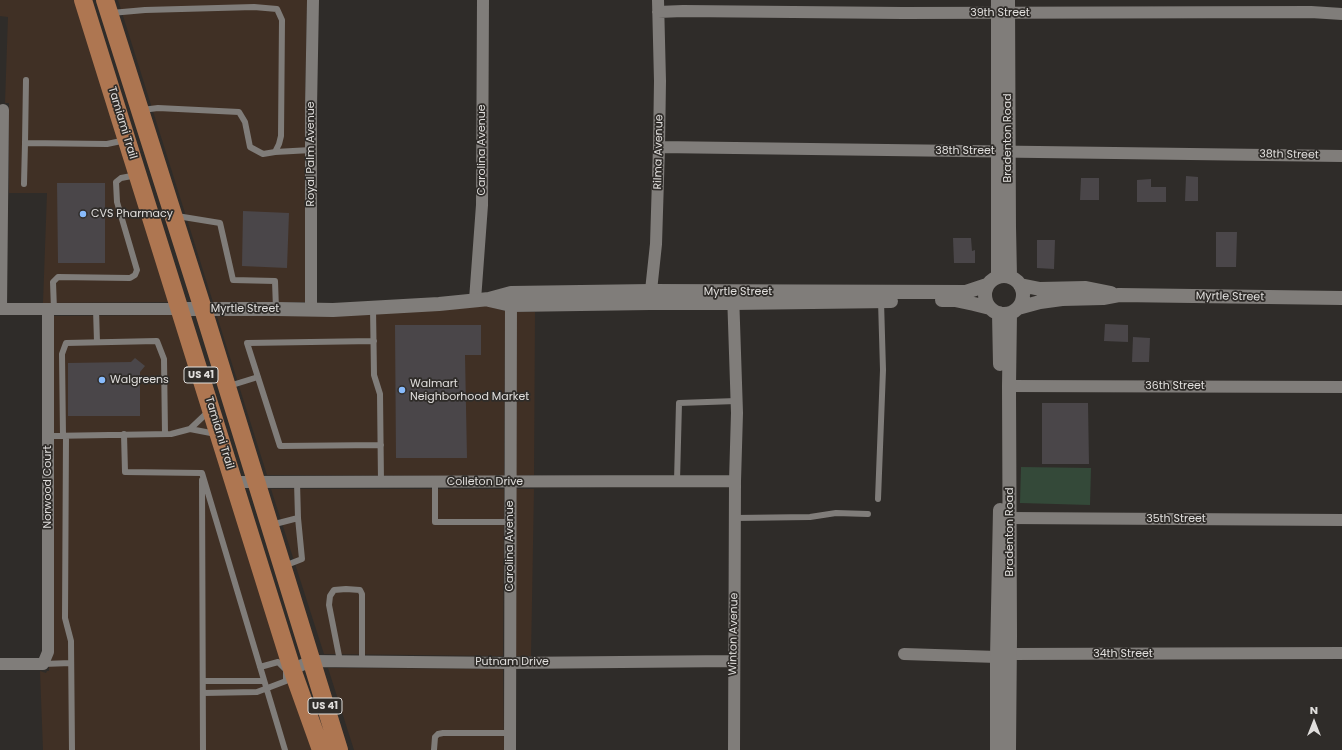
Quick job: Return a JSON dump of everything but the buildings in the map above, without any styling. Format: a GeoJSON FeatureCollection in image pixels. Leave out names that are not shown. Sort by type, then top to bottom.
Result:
{"type":"FeatureCollection","features":[{"type":"Feature","properties":{"kind":"main road","name":"Tamiami Trail"},"geometry":{"type":"LineString","coordinates":[[84,0],[234,482],[289,670],[321,750]]}},
{"type":"Feature","properties":{"kind":"main road","name":"Tamiami Trail"},"geometry":{"type":"LineString","coordinates":[[108,6],[339,750]]}},
{"type":"Feature","properties":{"kind":"street","name":"Royal Palm Avenue"},"geometry":{"type":"LineString","coordinates":[[311,309],[313,0]]}},
{"type":"Feature","properties":{"kind":"street","name":"Carolina Avenue"},"geometry":{"type":"LineString","coordinates":[[482,300],[483,0]]}},
{"type":"Feature","properties":{"kind":"street","name":"Rilma Avenue"},"geometry":{"type":"LineString","coordinates":[[650,297],[656,244],[659,147],[660,81],[658,0]]}},
{"type":"Feature","properties":{"kind":"street","name":"39th Street"},"geometry":{"type":"LineString","coordinates":[[658,12],[1003,6],[1312,12],[1342,14]]}},
{"type":"Feature","properties":{"kind":"street","name":"Bradenton Road"},"geometry":{"type":"LineString","coordinates":[[1003,6],[1003,152],[1009,227],[1010,280],[1023,295],[1022,301],[1004,311]]}},
{"type":"Feature","properties":{"kind":"street"},"geometry":{"type":"LineString","coordinates":[[1,309],[3,110]]}},
{"type":"Feature","properties":{"kind":"street","name":"38th Street"},"geometry":{"type":"LineString","coordinates":[[659,147],[1342,156]]}},
{"type":"Feature","properties":{"kind":"street"},"geometry":{"type":"LineString","coordinates":[[987,285],[993,279],[1010,280]]}},
{"type":"Feature","properties":{"kind":"street","name":"Myrtle Street"},"geometry":{"type":"LineString","coordinates":[[1010,280],[1040,289],[1086,288],[1119,295]]}},
{"type":"Feature","properties":{"kind":"street","name":"Myrtle Street"},"geometry":{"type":"LineString","coordinates":[[1,309],[333,310],[511,299],[733,297],[966,292],[987,285]]}},
{"type":"Feature","properties":{"kind":"street","name":"Bradenton Road"},"geometry":{"type":"LineString","coordinates":[[987,285],[984,295],[986,301],[1004,311]]}},
{"type":"Feature","properties":{"kind":"street","name":"Myrtle Street"},"geometry":{"type":"LineString","coordinates":[[733,297],[881,301],[954,300],[1004,311],[1040,302],[1062,299],[1103,298],[1119,295],[1342,298]]}},
{"type":"Feature","properties":{"kind":"street","name":"Winton Avenue"},"geometry":{"type":"LineString","coordinates":[[733,297],[736,401],[734,750]]}},
{"type":"Feature","properties":{"kind":"street","name":"Carolina Avenue"},"geometry":{"type":"LineString","coordinates":[[510,750],[511,299]]}},
{"type":"Feature","properties":{"kind":"street","name":"Norwood Court"},"geometry":{"type":"LineString","coordinates":[[43,664],[48,652],[48,436],[51,310]]}},
{"type":"Feature","properties":{"kind":"street","name":"Bradenton Road"},"geometry":{"type":"LineString","coordinates":[[997,750],[1010,518],[1009,386],[1004,311]]}},
{"type":"Feature","properties":{"kind":"street","name":"Bradenton Road"},"geometry":{"type":"LineString","coordinates":[[1004,311],[1001,385],[1000,527],[1003,655],[1009,750]]}},
{"type":"Feature","properties":{"kind":"street","name":"36th Street"},"geometry":{"type":"LineString","coordinates":[[1009,386],[1342,387]]}},
{"type":"Feature","properties":{"kind":"street","name":"Colleton Drive"},"geometry":{"type":"LineString","coordinates":[[234,482],[735,481]]}},
{"type":"Feature","properties":{"kind":"street","name":"35th Street"},"geometry":{"type":"LineString","coordinates":[[1010,518],[1342,520]]}},
{"type":"Feature","properties":{"kind":"street","name":"34th Street"},"geometry":{"type":"LineString","coordinates":[[904,654],[1003,655],[1342,653]]}},
{"type":"Feature","properties":{"kind":"street","name":"Putnam Drive"},"geometry":{"type":"LineString","coordinates":[[289,670],[312,661],[509,663],[734,661]]}},
{"type":"Feature","properties":{"kind":"street"},"geometry":{"type":"LineString","coordinates":[[0,664],[43,664]]}},
{"type":"Feature","properties":{"kind":"lane"},"geometry":{"type":"LineString","coordinates":[[108,6],[146,10],[254,7],[277,9],[282,20],[280,136],[279,144],[275,152]]}},
{"type":"Feature","properties":{"kind":"lane"},"geometry":{"type":"LineString","coordinates":[[24,184],[26,80]]}},
{"type":"Feature","properties":{"kind":"lane"},"geometry":{"type":"LineString","coordinates":[[140,110],[158,108],[239,112],[246,122],[250,147],[263,154],[311,150]]}},
{"type":"Feature","properties":{"kind":"lane"},"geometry":{"type":"LineString","coordinates":[[25,143],[107,144],[127,140]]}},
{"type":"Feature","properties":{"kind":"lane"},"geometry":{"type":"LineString","coordinates":[[51,310],[53,282],[58,277],[130,278],[135,275],[137,270],[117,202],[116,182],[121,178],[138,175]]}},
{"type":"Feature","properties":{"kind":"lane"},"geometry":{"type":"LineString","coordinates":[[173,215],[220,223],[233,280],[275,281],[276,309]]}},
{"type":"Feature","properties":{"kind":"lane"},"geometry":{"type":"LineString","coordinates":[[878,498],[882,370],[881,301]]}},
{"type":"Feature","properties":{"kind":"lane"},"geometry":{"type":"LineString","coordinates":[[373,308],[374,375],[380,394],[381,482]]}},
{"type":"Feature","properties":{"kind":"lane"},"geometry":{"type":"LineString","coordinates":[[96,309],[97,342]]}},
{"type":"Feature","properties":{"kind":"lane"},"geometry":{"type":"LineString","coordinates":[[72,750],[71,641],[65,618],[65,436],[62,354],[66,343],[157,341],[164,359],[165,434]]}},
{"type":"Feature","properties":{"kind":"lane"},"geometry":{"type":"LineString","coordinates":[[374,341],[247,343],[280,446],[381,445]]}},
{"type":"Feature","properties":{"kind":"lane"},"geometry":{"type":"LineString","coordinates":[[227,387],[258,377]]}},
{"type":"Feature","properties":{"kind":"lane"},"geometry":{"type":"LineString","coordinates":[[677,482],[679,403],[736,401]]}},
{"type":"Feature","properties":{"kind":"lane"},"geometry":{"type":"LineString","coordinates":[[190,429],[211,408]]}},
{"type":"Feature","properties":{"kind":"lane"},"geometry":{"type":"LineString","coordinates":[[48,436],[165,434],[190,429],[218,434]]}},
{"type":"Feature","properties":{"kind":"lane"},"geometry":{"type":"LineString","coordinates":[[124,434],[125,472],[202,473]]}},
{"type":"Feature","properties":{"kind":"lane"},"geometry":{"type":"LineString","coordinates":[[202,473],[285,750]]}},
{"type":"Feature","properties":{"kind":"lane"},"geometry":{"type":"LineString","coordinates":[[202,473],[203,750]]}},
{"type":"Feature","properties":{"kind":"lane"},"geometry":{"type":"LineString","coordinates":[[283,566],[302,559],[298,518],[297,482]]}},
{"type":"Feature","properties":{"kind":"lane"},"geometry":{"type":"LineString","coordinates":[[435,482],[435,522],[510,522]]}},
{"type":"Feature","properties":{"kind":"lane"},"geometry":{"type":"LineString","coordinates":[[735,518],[810,517],[836,513],[868,514]]}},
{"type":"Feature","properties":{"kind":"lane"},"geometry":{"type":"LineString","coordinates":[[270,525],[298,518]]}},
{"type":"Feature","properties":{"kind":"lane"},"geometry":{"type":"LineString","coordinates":[[340,661],[329,605],[330,596],[334,590],[346,589],[360,590],[362,594],[362,662]]}},
{"type":"Feature","properties":{"kind":"lane"},"geometry":{"type":"LineString","coordinates":[[203,681],[265,684],[286,680],[289,670],[278,662],[260,667]]}},
{"type":"Feature","properties":{"kind":"lane"},"geometry":{"type":"LineString","coordinates":[[43,664],[71,664]]}},
{"type":"Feature","properties":{"kind":"lane"},"geometry":{"type":"LineString","coordinates":[[203,692],[257,692],[265,684]]}},
{"type":"Feature","properties":{"kind":"lane"},"geometry":{"type":"LineString","coordinates":[[434,750],[435,737],[438,734],[510,733]]}},
{"type":"Feature","properties":{"kind":"shaded area"},"geometry":{"type":"Polygon","coordinates":[[[0,0],[77,0],[172,302],[43,303],[47,193],[9,193],[9,103],[5,103],[8,17],[0,16],[0,0]]]}},
{"type":"Feature","properties":{"kind":"shaded area"},"geometry":{"type":"Polygon","coordinates":[[[118,0],[307,0],[305,108],[305,302],[213,302],[118,0]]]}},
{"type":"Feature","properties":{"kind":"shaded area"},"geometry":{"type":"Polygon","coordinates":[[[488,306],[505,311],[504,476],[267,475],[217,316],[488,306]]]}},
{"type":"Feature","properties":{"kind":"shaded area"},"geometry":{"type":"Polygon","coordinates":[[[517,312],[535,312],[534,475],[516,476],[517,312]]]}},
{"type":"Feature","properties":{"kind":"shaded area"},"geometry":{"type":"Polygon","coordinates":[[[176,315],[314,750],[43,750],[40,671],[46,673],[49,671],[49,666],[54,652],[54,316],[176,315]]]}},
{"type":"Feature","properties":{"kind":"shaded area"},"geometry":{"type":"Polygon","coordinates":[[[271,489],[504,489],[503,656],[324,654],[271,489]]]}},
{"type":"Feature","properties":{"kind":"shaded area"},"geometry":{"type":"Polygon","coordinates":[[[516,489],[534,489],[531,656],[515,656],[516,489]]]}},
{"type":"Feature","properties":{"kind":"shaded area"},"geometry":{"type":"Polygon","coordinates":[[[328,668],[503,669],[504,750],[354,750],[328,668]]]}},
{"type":"Feature","properties":{"kind":"green space"},"geometry":{"type":"Polygon","coordinates":[[[1021,467],[1091,468],[1090,505],[1020,503],[1021,467]]]}},
{"type":"Feature","properties":{"kind":"place","name":"CVS Pharmacy"},"geometry":{"type":"Point","coordinates":[83,214]}},
{"type":"Feature","properties":{"kind":"place","name":"Walgreens"},"geometry":{"type":"Point","coordinates":[102,380]}},
{"type":"Feature","properties":{"kind":"place","name":"Walmart Neighborhood Market"},"geometry":{"type":"Point","coordinates":[402,390]}}]}
